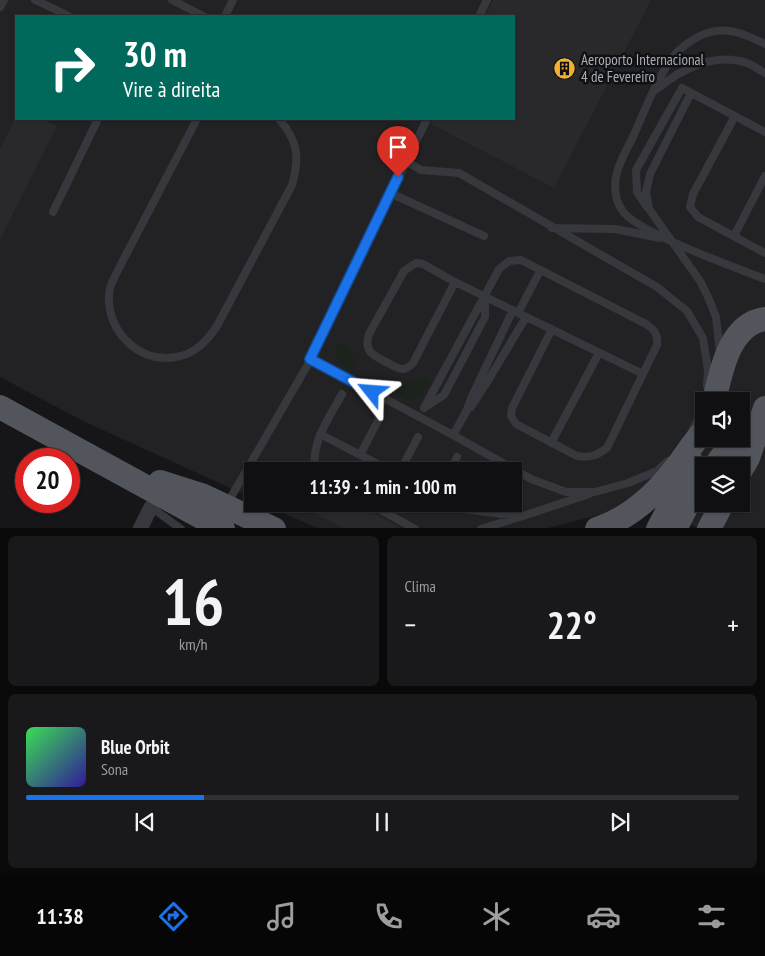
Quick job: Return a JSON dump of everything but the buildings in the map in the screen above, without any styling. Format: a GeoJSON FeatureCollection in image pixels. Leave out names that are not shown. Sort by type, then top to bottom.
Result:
{"type":"FeatureCollection","features":[{"type":"Feature","properties":{"kind":"main road"},"geometry":{"type":"LineString","coordinates":[[713,392],[729,351],[739,333],[750,324],[765,318]]}},
{"type":"Feature","properties":{"kind":"main road"},"geometry":{"type":"LineString","coordinates":[[0,407],[223,528]]}},
{"type":"Feature","properties":{"kind":"main road"},"geometry":{"type":"LineString","coordinates":[[750,423],[765,408]]}},
{"type":"Feature","properties":{"kind":"main road"},"geometry":{"type":"LineString","coordinates":[[748,457],[765,408]]}},
{"type":"Feature","properties":{"kind":"main road"},"geometry":{"type":"LineString","coordinates":[[0,425],[42,448]]}},
{"type":"Feature","properties":{"kind":"main road"},"geometry":{"type":"LineString","coordinates":[[597,528],[624,516],[656,491],[678,466],[695,440]]}},
{"type":"Feature","properties":{"kind":"main road"},"geometry":{"type":"LineString","coordinates":[[658,528],[676,495],[697,447]]}},
{"type":"Feature","properties":{"kind":"main road"},"geometry":{"type":"LineString","coordinates":[[722,457],[730,447]]}},
{"type":"Feature","properties":{"kind":"main road"},"geometry":{"type":"LineString","coordinates":[[110,466],[204,496],[274,528]]}},
{"type":"Feature","properties":{"kind":"main road"},"geometry":{"type":"LineString","coordinates":[[80,468],[191,528]]}},
{"type":"Feature","properties":{"kind":"main road"},"geometry":{"type":"LineString","coordinates":[[675,528],[695,494]]}},
{"type":"Feature","properties":{"kind":"main road"},"geometry":{"type":"LineString","coordinates":[[709,528],[718,512]]}},
{"type":"Feature","properties":{"kind":"street"},"geometry":{"type":"LineString","coordinates":[[140,528],[151,507]]}},
{"type":"Feature","properties":{"kind":"lane"},"geometry":{"type":"LineString","coordinates":[[0,7],[4,0]]}},
{"type":"Feature","properties":{"kind":"lane"},"geometry":{"type":"LineString","coordinates":[[35,0],[67,15]]}},
{"type":"Feature","properties":{"kind":"lane"},"geometry":{"type":"LineString","coordinates":[[172,0],[201,15]]}},
{"type":"Feature","properties":{"kind":"lane"},"geometry":{"type":"LineString","coordinates":[[226,15],[233,0]]}},
{"type":"Feature","properties":{"kind":"lane"},"geometry":{"type":"LineString","coordinates":[[480,15],[487,0]]}},
{"type":"Feature","properties":{"kind":"lane"},"geometry":{"type":"LineString","coordinates":[[765,44],[747,35],[724,30],[706,33],[692,40],[678,52],[653,92],[620,164],[616,178],[616,195],[622,211],[633,222],[672,241],[765,279]]}},
{"type":"Feature","properties":{"kind":"lane"},"geometry":{"type":"LineString","coordinates":[[653,92],[671,78],[693,66],[711,61],[730,60],[747,63],[765,72]]}},
{"type":"Feature","properties":{"kind":"lane"},"geometry":{"type":"LineString","coordinates":[[721,374],[716,316],[700,281],[637,192],[636,170],[682,88],[765,132]]}},
{"type":"Feature","properties":{"kind":"lane"},"geometry":{"type":"LineString","coordinates":[[649,209],[646,192],[650,174],[691,93]]}},
{"type":"Feature","properties":{"kind":"lane"},"geometry":{"type":"LineString","coordinates":[[735,116],[694,194],[690,207],[698,217],[765,253]]}},
{"type":"Feature","properties":{"kind":"lane"},"geometry":{"type":"LineString","coordinates":[[53,212],[98,120]]}},
{"type":"Feature","properties":{"kind":"lane"},"geometry":{"type":"LineString","coordinates":[[196,120],[110,288],[109,306],[114,325],[125,341],[140,352],[158,357],[176,358],[193,351],[207,340],[218,326],[292,185],[298,166],[296,148],[289,130],[279,120]]}},
{"type":"Feature","properties":{"kind":"lane"},"geometry":{"type":"LineString","coordinates":[[226,505],[310,359],[426,120]]}},
{"type":"Feature","properties":{"kind":"lane"},"geometry":{"type":"LineString","coordinates":[[405,161],[420,170],[459,173],[657,287],[687,311],[703,338],[708,370],[708,392]]}},
{"type":"Feature","properties":{"kind":"lane"},"geometry":{"type":"LineString","coordinates":[[734,236],[765,176]]}},
{"type":"Feature","properties":{"kind":"lane"},"geometry":{"type":"LineString","coordinates":[[390,193],[484,236]]}},
{"type":"Feature","properties":{"kind":"lane"},"geometry":{"type":"LineString","coordinates":[[552,228],[615,229],[672,241]]}},
{"type":"Feature","properties":{"kind":"lane"},"geometry":{"type":"LineString","coordinates":[[419,416],[499,269],[509,260],[521,260],[654,329],[657,345],[607,448],[597,455],[588,457],[577,456],[516,424],[511,416],[512,408],[552,329]]}},
{"type":"Feature","properties":{"kind":"lane"},"geometry":{"type":"LineString","coordinates":[[455,282],[413,363],[408,367],[403,369],[396,368],[374,356],[368,349],[366,341],[368,334],[404,271],[416,264],[423,264],[455,282],[643,374]]}},
{"type":"Feature","properties":{"kind":"lane"},"geometry":{"type":"LineString","coordinates":[[453,434],[477,398],[540,271]]}},
{"type":"Feature","properties":{"kind":"lane"},"geometry":{"type":"LineString","coordinates":[[424,408],[444,395],[485,317],[485,296]]}},
{"type":"Feature","properties":{"kind":"lane"},"geometry":{"type":"LineString","coordinates":[[466,412],[472,396],[519,313]]}},
{"type":"Feature","properties":{"kind":"lane"},"geometry":{"type":"LineString","coordinates":[[551,443],[599,352]]}},
{"type":"Feature","properties":{"kind":"lane"},"geometry":{"type":"LineString","coordinates":[[310,359],[453,434],[531,479],[566,492],[595,492]]}},
{"type":"Feature","properties":{"kind":"lane"},"geometry":{"type":"LineString","coordinates":[[314,462],[320,434],[342,394]]}},
{"type":"Feature","properties":{"kind":"lane"},"geometry":{"type":"LineString","coordinates":[[360,455],[380,417]]}},
{"type":"Feature","properties":{"kind":"lane"},"geometry":{"type":"LineString","coordinates":[[481,528],[637,480],[657,471],[679,452],[695,426]]}},
{"type":"Feature","properties":{"kind":"lane"},"geometry":{"type":"LineString","coordinates":[[320,434],[374,462]]}},
{"type":"Feature","properties":{"kind":"lane"},"geometry":{"type":"LineString","coordinates":[[405,462],[418,437]]}},
{"type":"Feature","properties":{"kind":"lane"},"geometry":{"type":"LineString","coordinates":[[454,462],[457,457]]}},
{"type":"Feature","properties":{"kind":"lane"},"geometry":{"type":"LineString","coordinates":[[151,507],[182,528]]}},
{"type":"Feature","properties":{"kind":"lane"},"geometry":{"type":"LineString","coordinates":[[385,512],[415,528]]}},
{"type":"Feature","properties":{"kind":"lane"},"geometry":{"type":"LineString","coordinates":[[478,512],[523,516]]}},
{"type":"Feature","properties":{"kind":"shaded area","name":"Aeroporto Internacional 4 de Fevereiro"},"geometry":{"type":"Polygon","coordinates":[[[0,0],[765,0],[765,528],[697,528],[639,493],[607,513],[548,528],[317,528],[282,512],[522,512],[522,462],[244,462],[244,494],[81,420],[0,377],[0,0]]]}},
{"type":"Feature","properties":{"kind":"shaded area"},"geometry":{"type":"Polygon","coordinates":[[[339,342],[350,348],[352,356],[358,361],[352,371],[343,365],[336,356],[339,342]]]}},
{"type":"Feature","properties":{"kind":"shaded area"},"geometry":{"type":"Polygon","coordinates":[[[424,378],[430,382],[423,396],[416,401],[411,401],[395,394],[400,384],[424,378]]]}},
{"type":"Feature","properties":{"kind":"place","name":"Aeroporto Internacional 4 de Fevereiro"},"geometry":{"type":"Point","coordinates":[565,68]}},
{"type":"Feature","properties":{"kind":"route"},"geometry":{"type":"LineString","coordinates":[[372,392],[310,359],[398,177]]}}]}
